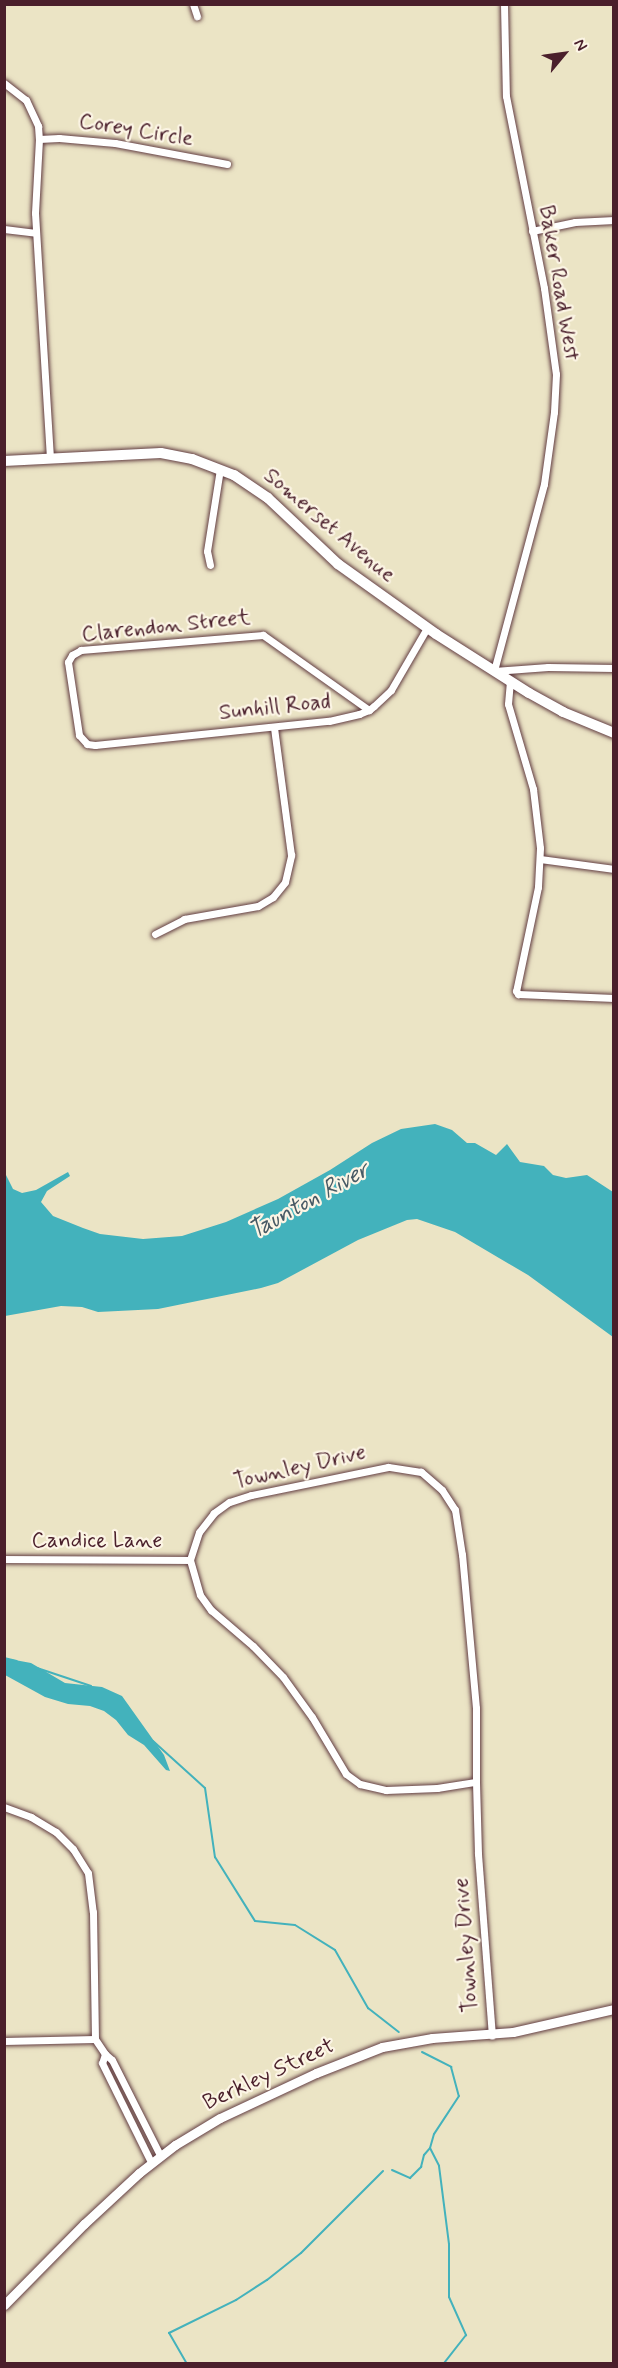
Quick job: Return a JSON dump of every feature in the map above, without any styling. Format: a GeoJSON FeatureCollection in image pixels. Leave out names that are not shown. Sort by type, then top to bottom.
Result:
{"type":"FeatureCollection","features":[{"type":"Feature","properties":{"kind":"main road","name":"Somerset Avenue"},"geometry":{"type":"LineString","coordinates":[[4,461],[161,453],[192,459],[220,469],[259,491],[339,564],[427,628],[563,712],[614,732]]}},
{"type":"Feature","properties":{"kind":"main road","name":"Berkley Street"},"geometry":{"type":"LineString","coordinates":[[4,2305],[84,2223],[151,2162],[220,2118],[363,2053],[426,2039],[533,2028],[614,2009]]}},
{"type":"Feature","properties":{"kind":"street"},"geometry":{"type":"LineString","coordinates":[[193,4],[196,16]]}},
{"type":"Feature","properties":{"kind":"street","name":"Baker Road West"},"geometry":{"type":"LineString","coordinates":[[494,671],[543,484],[554,412],[556,374],[552,334],[506,96],[504,4]]}},
{"type":"Feature","properties":{"kind":"street"},"geometry":{"type":"LineString","coordinates":[[4,83],[26,100],[38,126],[36,233],[50,458]]}},
{"type":"Feature","properties":{"kind":"street","name":"Corey Circle"},"geometry":{"type":"LineString","coordinates":[[39,139],[115,143],[227,165]]}},
{"type":"Feature","properties":{"kind":"street"},"geometry":{"type":"LineString","coordinates":[[532,231],[575,222],[614,220]]}},
{"type":"Feature","properties":{"kind":"street"},"geometry":{"type":"LineString","coordinates":[[4,229],[36,233]]}},
{"type":"Feature","properties":{"kind":"street"},"geometry":{"type":"LineString","coordinates":[[210,565],[207,551],[220,469]]}},
{"type":"Feature","properties":{"kind":"street","name":"Sunhill Road"},"geometry":{"type":"LineString","coordinates":[[84,742],[95,744],[329,721],[369,710],[391,690],[427,628]]}},
{"type":"Feature","properties":{"kind":"street","name":"Clarendon Street"},"geometry":{"type":"LineString","coordinates":[[84,742],[78,731],[68,666],[72,655],[81,650],[263,635],[369,710]]}},
{"type":"Feature","properties":{"kind":"street"},"geometry":{"type":"LineString","coordinates":[[494,671],[548,667],[614,668]]}},
{"type":"Feature","properties":{"kind":"street"},"geometry":{"type":"LineString","coordinates":[[510,681],[508,704],[533,789],[540,859],[538,887],[516,991],[518,994],[614,998]]}},
{"type":"Feature","properties":{"kind":"street"},"geometry":{"type":"LineString","coordinates":[[155,934],[184,919],[258,906],[273,897],[285,882],[291,855],[274,727]]}},
{"type":"Feature","properties":{"kind":"street"},"geometry":{"type":"LineString","coordinates":[[540,859],[614,868]]}},
{"type":"Feature","properties":{"kind":"street","name":"Townley Drive"},"geometry":{"type":"LineString","coordinates":[[190,1560],[206,1522],[222,1508],[238,1499],[388,1467],[413,1470],[428,1477],[444,1492],[458,1519],[476,1708],[478,1854],[492,2034]]}},
{"type":"Feature","properties":{"kind":"street","name":"Candice Lane"},"geometry":{"type":"LineString","coordinates":[[4,1559],[190,1560]]}},
{"type":"Feature","properties":{"kind":"street"},"geometry":{"type":"LineString","coordinates":[[190,1560],[195,1584],[205,1603],[283,1677],[312,1717],[346,1774],[354,1781],[374,1788],[392,1790],[437,1788],[476,1782]]}},
{"type":"Feature","properties":{"kind":"street"},"geometry":{"type":"LineString","coordinates":[[4,1807],[31,1817],[56,1832],[79,1856],[88,1873],[93,1912],[95,2039],[112,2060],[160,2155]]}},
{"type":"Feature","properties":{"kind":"street"},"geometry":{"type":"LineString","coordinates":[[4,2041],[95,2039]]}},
{"type":"Feature","properties":{"kind":"street"},"geometry":{"type":"LineString","coordinates":[[105,2054],[102,2063],[151,2162]]}},
{"type":"Feature","properties":{"kind":"water","name":"Taunton River"},"geometry":{"type":"Polygon","coordinates":[[[435,1124],[452,1130],[467,1143],[475,1143],[496,1155],[507,1144],[520,1162],[544,1166],[553,1175],[566,1178],[587,1175],[613,1192],[613,1337],[528,1275],[455,1232],[417,1219],[407,1220],[358,1240],[278,1283],[261,1288],[158,1309],[98,1312],[82,1307],[61,1306],[5,1316],[5,1173],[13,1189],[22,1193],[36,1190],[68,1172],[70,1176],[47,1191],[41,1202],[53,1216],[83,1228],[100,1234],[143,1239],[182,1236],[226,1222],[278,1199],[372,1143],[401,1129],[435,1124]]]}},
{"type":"Feature","properties":{"kind":"water"},"geometry":{"type":"Polygon","coordinates":[[[4,1658],[31,1663],[65,1683],[102,1687],[122,1696],[164,1755],[170,1771],[166,1770],[144,1745],[128,1735],[116,1720],[104,1711],[45,1697],[5,1675],[4,1658]]]}},
{"type":"Feature","properties":{"kind":"waterway"},"geometry":{"type":"LineString","coordinates":[[4,1658],[17,1661]]}},
{"type":"Feature","properties":{"kind":"waterway"},"geometry":{"type":"LineString","coordinates":[[37,1668],[91,1686]]}},
{"type":"Feature","properties":{"kind":"waterway"},"geometry":{"type":"LineString","coordinates":[[153,1741],[205,1788],[215,1857],[255,1921],[295,1925],[335,1950],[368,2008],[399,2032]]}},
{"type":"Feature","properties":{"kind":"waterway"},"geometry":{"type":"LineString","coordinates":[[422,2052],[451,2067],[459,2096],[434,2134],[430,2148],[439,2166],[449,2244],[449,2297],[466,2335],[443,2364]]}},
{"type":"Feature","properties":{"kind":"waterway"},"geometry":{"type":"LineString","coordinates":[[392,2170],[410,2178],[421,2167],[424,2155],[430,2148]]}},
{"type":"Feature","properties":{"kind":"waterway"},"geometry":{"type":"LineString","coordinates":[[187,2364],[169,2333],[236,2300],[267,2280],[301,2253],[383,2171]]}}]}
